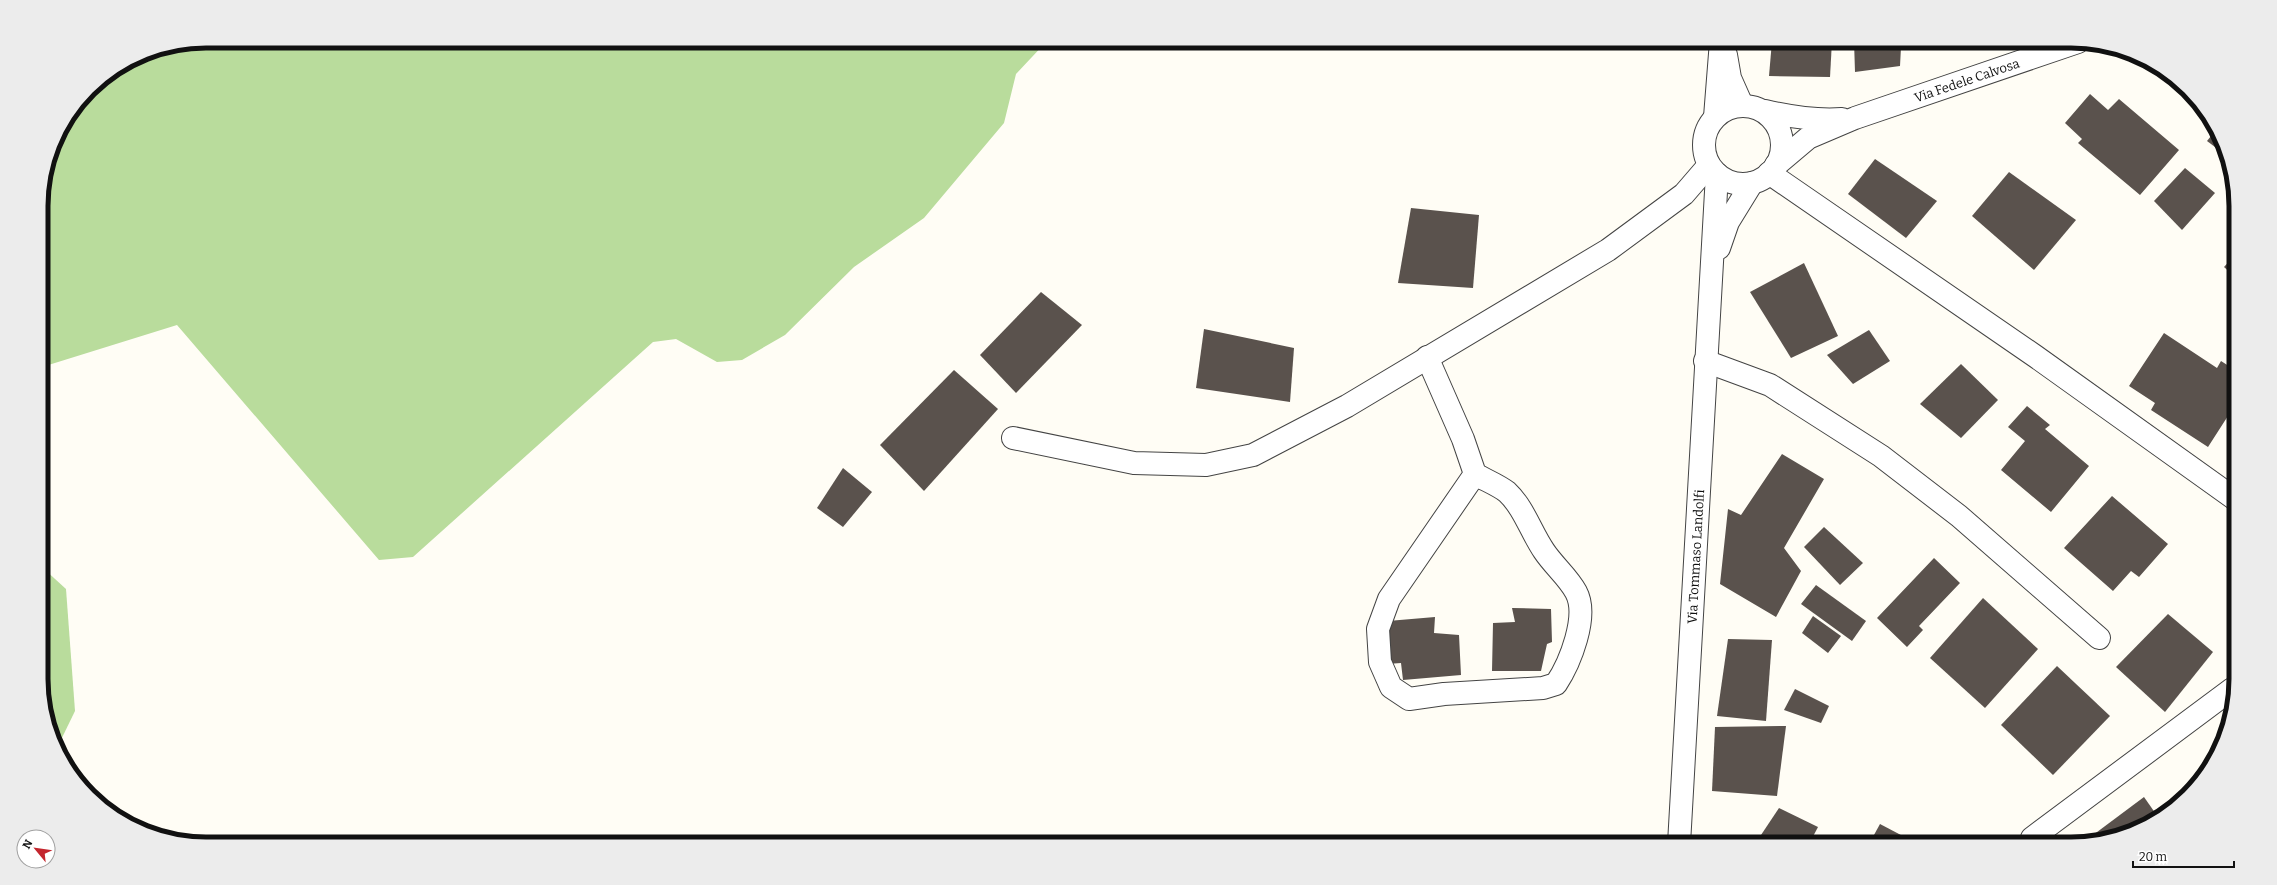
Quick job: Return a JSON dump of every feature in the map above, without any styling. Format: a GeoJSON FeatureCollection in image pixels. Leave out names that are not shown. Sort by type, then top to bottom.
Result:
{"type":"FeatureCollection","features":[{"type":"Feature","properties":{"kind":"street"},"geometry":{"type":"LineString","coordinates":[[1715,117],[1721,48]]}},
{"type":"Feature","properties":{"kind":"street"},"geometry":{"type":"LineString","coordinates":[[1724,48],[1730,78],[1742,105]]}},
{"type":"Feature","properties":{"kind":"street","name":"Via Fedele Calvosa"},"geometry":{"type":"LineString","coordinates":[[1766,174],[1808,138],[1855,118],[2060,48]]}},
{"type":"Feature","properties":{"kind":"street"},"geometry":{"type":"LineString","coordinates":[[1742,105],[1753,106],[1765,112],[1774,121],[1781,133],[1782,147],[1766,174],[1739,184],[1727,181],[1713,170],[1704,154],[1703,141],[1707,128],[1715,117],[1726,109],[1742,105]]}},
{"type":"Feature","properties":{"kind":"street","name":"Via Fedele Calvosa"},"geometry":{"type":"LineString","coordinates":[[1765,112],[1790,118],[1816,120],[1855,118]]}},
{"type":"Feature","properties":{"kind":"street"},"geometry":{"type":"LineString","coordinates":[[1013,438],[1134,463],[1206,465],[1253,455],[1347,406],[1426,357],[1608,250],[1684,194],[1713,170]]}},
{"type":"Feature","properties":{"kind":"street","name":"Via Tommaso Landolfi"},"geometry":{"type":"LineString","coordinates":[[1679,837],[1711,270],[1713,170]]}},
{"type":"Feature","properties":{"kind":"street"},"geometry":{"type":"LineString","coordinates":[[1766,174],[2029,351],[2229,494]]}},
{"type":"Feature","properties":{"kind":"street","name":"Via Tommaso Landolfi"},"geometry":{"type":"LineString","coordinates":[[1711,270],[1728,222],[1766,174]]}},
{"type":"Feature","properties":{"kind":"street"},"geometry":{"type":"LineString","coordinates":[[1426,357],[1463,439],[1475,474],[1507,492],[1526,517],[1544,552],[1577,593],[1581,614],[1577,636],[1569,661],[1556,684],[1543,688],[1444,694],[1409,699],[1391,688],[1380,662],[1378,629],[1388,599],[1475,474]]}},
{"type":"Feature","properties":{"kind":"street"},"geometry":{"type":"LineString","coordinates":[[1705,361],[1770,385],[1881,456],[1959,516],[2098,638]]}},
{"type":"Feature","properties":{"kind":"street"},"geometry":{"type":"LineString","coordinates":[[2033,837],[2229,693]]}},
{"type":"Feature","properties":{"kind":"green space"},"geometry":{"type":"Polygon","coordinates":[[[195,48],[1040,48],[1016,74],[1004,123],[924,218],[854,267],[785,335],[742,360],[717,362],[676,339],[653,342],[413,557],[379,560],[177,325],[48,365],[48,195],[56,155],[69,127],[94,94],[127,69],[155,56],[195,48]]]}},
{"type":"Feature","properties":{"kind":"green space"},"geometry":{"type":"Polygon","coordinates":[[[48,573],[66,589],[75,711],[60,741],[53,720],[48,690],[48,573]]]}},
{"type":"Feature","properties":{"kind":"building"},"geometry":{"type":"Polygon","coordinates":[[[1771,48],[1832,48],[1830,77],[1769,76],[1771,48]]]}},
{"type":"Feature","properties":{"kind":"building"},"geometry":{"type":"Polygon","coordinates":[[[1854,48],[1901,48],[1900,66],[1855,72],[1854,48]]]}},
{"type":"Feature","properties":{"kind":"building"},"geometry":{"type":"Polygon","coordinates":[[[2090,94],[2108,110],[2119,99],[2179,150],[2140,195],[2078,143],[2082,139],[2065,123],[2090,94]]]}},
{"type":"Feature","properties":{"kind":"building"},"geometry":{"type":"Polygon","coordinates":[[[2212,135],[2219,150],[2207,141],[2212,135]]]}},
{"type":"Feature","properties":{"kind":"building"},"geometry":{"type":"Polygon","coordinates":[[[1875,159],[1937,201],[1906,238],[1848,194],[1875,159]]]}},
{"type":"Feature","properties":{"kind":"building"},"geometry":{"type":"Polygon","coordinates":[[[2185,168],[2215,193],[2182,230],[2154,201],[2185,168]]]}},
{"type":"Feature","properties":{"kind":"building"},"geometry":{"type":"Polygon","coordinates":[[[2009,172],[2076,220],[2034,270],[1972,216],[2009,172]]]}},
{"type":"Feature","properties":{"kind":"building"},"geometry":{"type":"Polygon","coordinates":[[[1411,208],[1479,215],[1473,288],[1398,283],[1411,208]]]}},
{"type":"Feature","properties":{"kind":"building"},"geometry":{"type":"Polygon","coordinates":[[[2229,262],[2229,272],[2224,267],[2229,262]]]}},
{"type":"Feature","properties":{"kind":"building"},"geometry":{"type":"Polygon","coordinates":[[[1804,263],[1838,336],[1791,358],[1750,292],[1804,263]]]}},
{"type":"Feature","properties":{"kind":"building"},"geometry":{"type":"Polygon","coordinates":[[[1041,292],[1082,325],[1016,393],[980,355],[1041,292]]]}},
{"type":"Feature","properties":{"kind":"building"},"geometry":{"type":"Polygon","coordinates":[[[1204,329],[1294,348],[1290,402],[1196,388],[1204,329]]]}},
{"type":"Feature","properties":{"kind":"building"},"geometry":{"type":"Polygon","coordinates":[[[1869,330],[1890,361],[1853,384],[1827,355],[1869,330]]]}},
{"type":"Feature","properties":{"kind":"building"},"geometry":{"type":"Polygon","coordinates":[[[2164,333],[2217,368],[2221,361],[2229,366],[2229,414],[2208,447],[2151,410],[2155,403],[2129,386],[2164,333]]]}},
{"type":"Feature","properties":{"kind":"building"},"geometry":{"type":"Polygon","coordinates":[[[1961,364],[1998,400],[1961,438],[1920,404],[1961,364]]]}},
{"type":"Feature","properties":{"kind":"building"},"geometry":{"type":"Polygon","coordinates":[[[954,370],[998,409],[924,491],[880,445],[954,370]]]}},
{"type":"Feature","properties":{"kind":"building"},"geometry":{"type":"Polygon","coordinates":[[[2027,406],[2050,425],[2045,429],[2089,466],[2051,512],[2001,470],[2025,441],[2008,427],[2027,406]]]}},
{"type":"Feature","properties":{"kind":"building"},"geometry":{"type":"Polygon","coordinates":[[[1782,454],[1824,479],[1784,548],[1801,571],[1776,617],[1720,584],[1728,509],[1741,515],[1782,454]]]}},
{"type":"Feature","properties":{"kind":"building"},"geometry":{"type":"Polygon","coordinates":[[[843,468],[872,492],[843,527],[817,508],[843,468]]]}},
{"type":"Feature","properties":{"kind":"building"},"geometry":{"type":"Polygon","coordinates":[[[2112,496],[2168,544],[2139,577],[2131,571],[2113,591],[2064,548],[2112,496]]]}},
{"type":"Feature","properties":{"kind":"building"},"geometry":{"type":"Polygon","coordinates":[[[1824,527],[1863,563],[1840,585],[1804,547],[1824,527]]]}},
{"type":"Feature","properties":{"kind":"building"},"geometry":{"type":"Polygon","coordinates":[[[1934,558],[1960,583],[1919,626],[1923,630],[1907,647],[1877,618],[1934,558]]]}},
{"type":"Feature","properties":{"kind":"building"},"geometry":{"type":"Polygon","coordinates":[[[1816,585],[1866,621],[1852,641],[1801,604],[1816,585]]]}},
{"type":"Feature","properties":{"kind":"building"},"geometry":{"type":"Polygon","coordinates":[[[1983,598],[2038,649],[1985,708],[1930,658],[1983,598]]]}},
{"type":"Feature","properties":{"kind":"building"},"geometry":{"type":"Polygon","coordinates":[[[1512,608],[1551,609],[1552,642],[1547,644],[1541,671],[1492,671],[1493,623],[1515,622],[1512,608]]]}},
{"type":"Feature","properties":{"kind":"building"},"geometry":{"type":"Polygon","coordinates":[[[2168,614],[2213,652],[2165,712],[2116,667],[2168,614]]]}},
{"type":"Feature","properties":{"kind":"building"},"geometry":{"type":"Polygon","coordinates":[[[1813,616],[1841,636],[1828,653],[1802,633],[1813,616]]]}},
{"type":"Feature","properties":{"kind":"building"},"geometry":{"type":"Polygon","coordinates":[[[1435,617],[1434,633],[1459,635],[1461,675],[1403,680],[1401,663],[1387,664],[1388,621],[1435,617]]]}},
{"type":"Feature","properties":{"kind":"building"},"geometry":{"type":"Polygon","coordinates":[[[1728,639],[1772,640],[1766,721],[1717,716],[1728,639]]]}},
{"type":"Feature","properties":{"kind":"building"},"geometry":{"type":"Polygon","coordinates":[[[2057,666],[2110,716],[2053,775],[2001,725],[2057,666]]]}},
{"type":"Feature","properties":{"kind":"building"},"geometry":{"type":"Polygon","coordinates":[[[1795,689],[1829,706],[1821,723],[1784,710],[1795,689]]]}},
{"type":"Feature","properties":{"kind":"building"},"geometry":{"type":"Polygon","coordinates":[[[1786,726],[1777,796],[1712,791],[1715,727],[1786,726]]]}},
{"type":"Feature","properties":{"kind":"building"},"geometry":{"type":"Polygon","coordinates":[[[2144,797],[2155,813],[2141,821],[2122,829],[2092,836],[2144,797]]]}},
{"type":"Feature","properties":{"kind":"building"},"geometry":{"type":"Polygon","coordinates":[[[1779,808],[1818,827],[1813,837],[1760,837],[1779,808]]]}},
{"type":"Feature","properties":{"kind":"building"},"geometry":{"type":"Polygon","coordinates":[[[1880,824],[1905,837],[1873,837],[1880,824]]]}}]}
